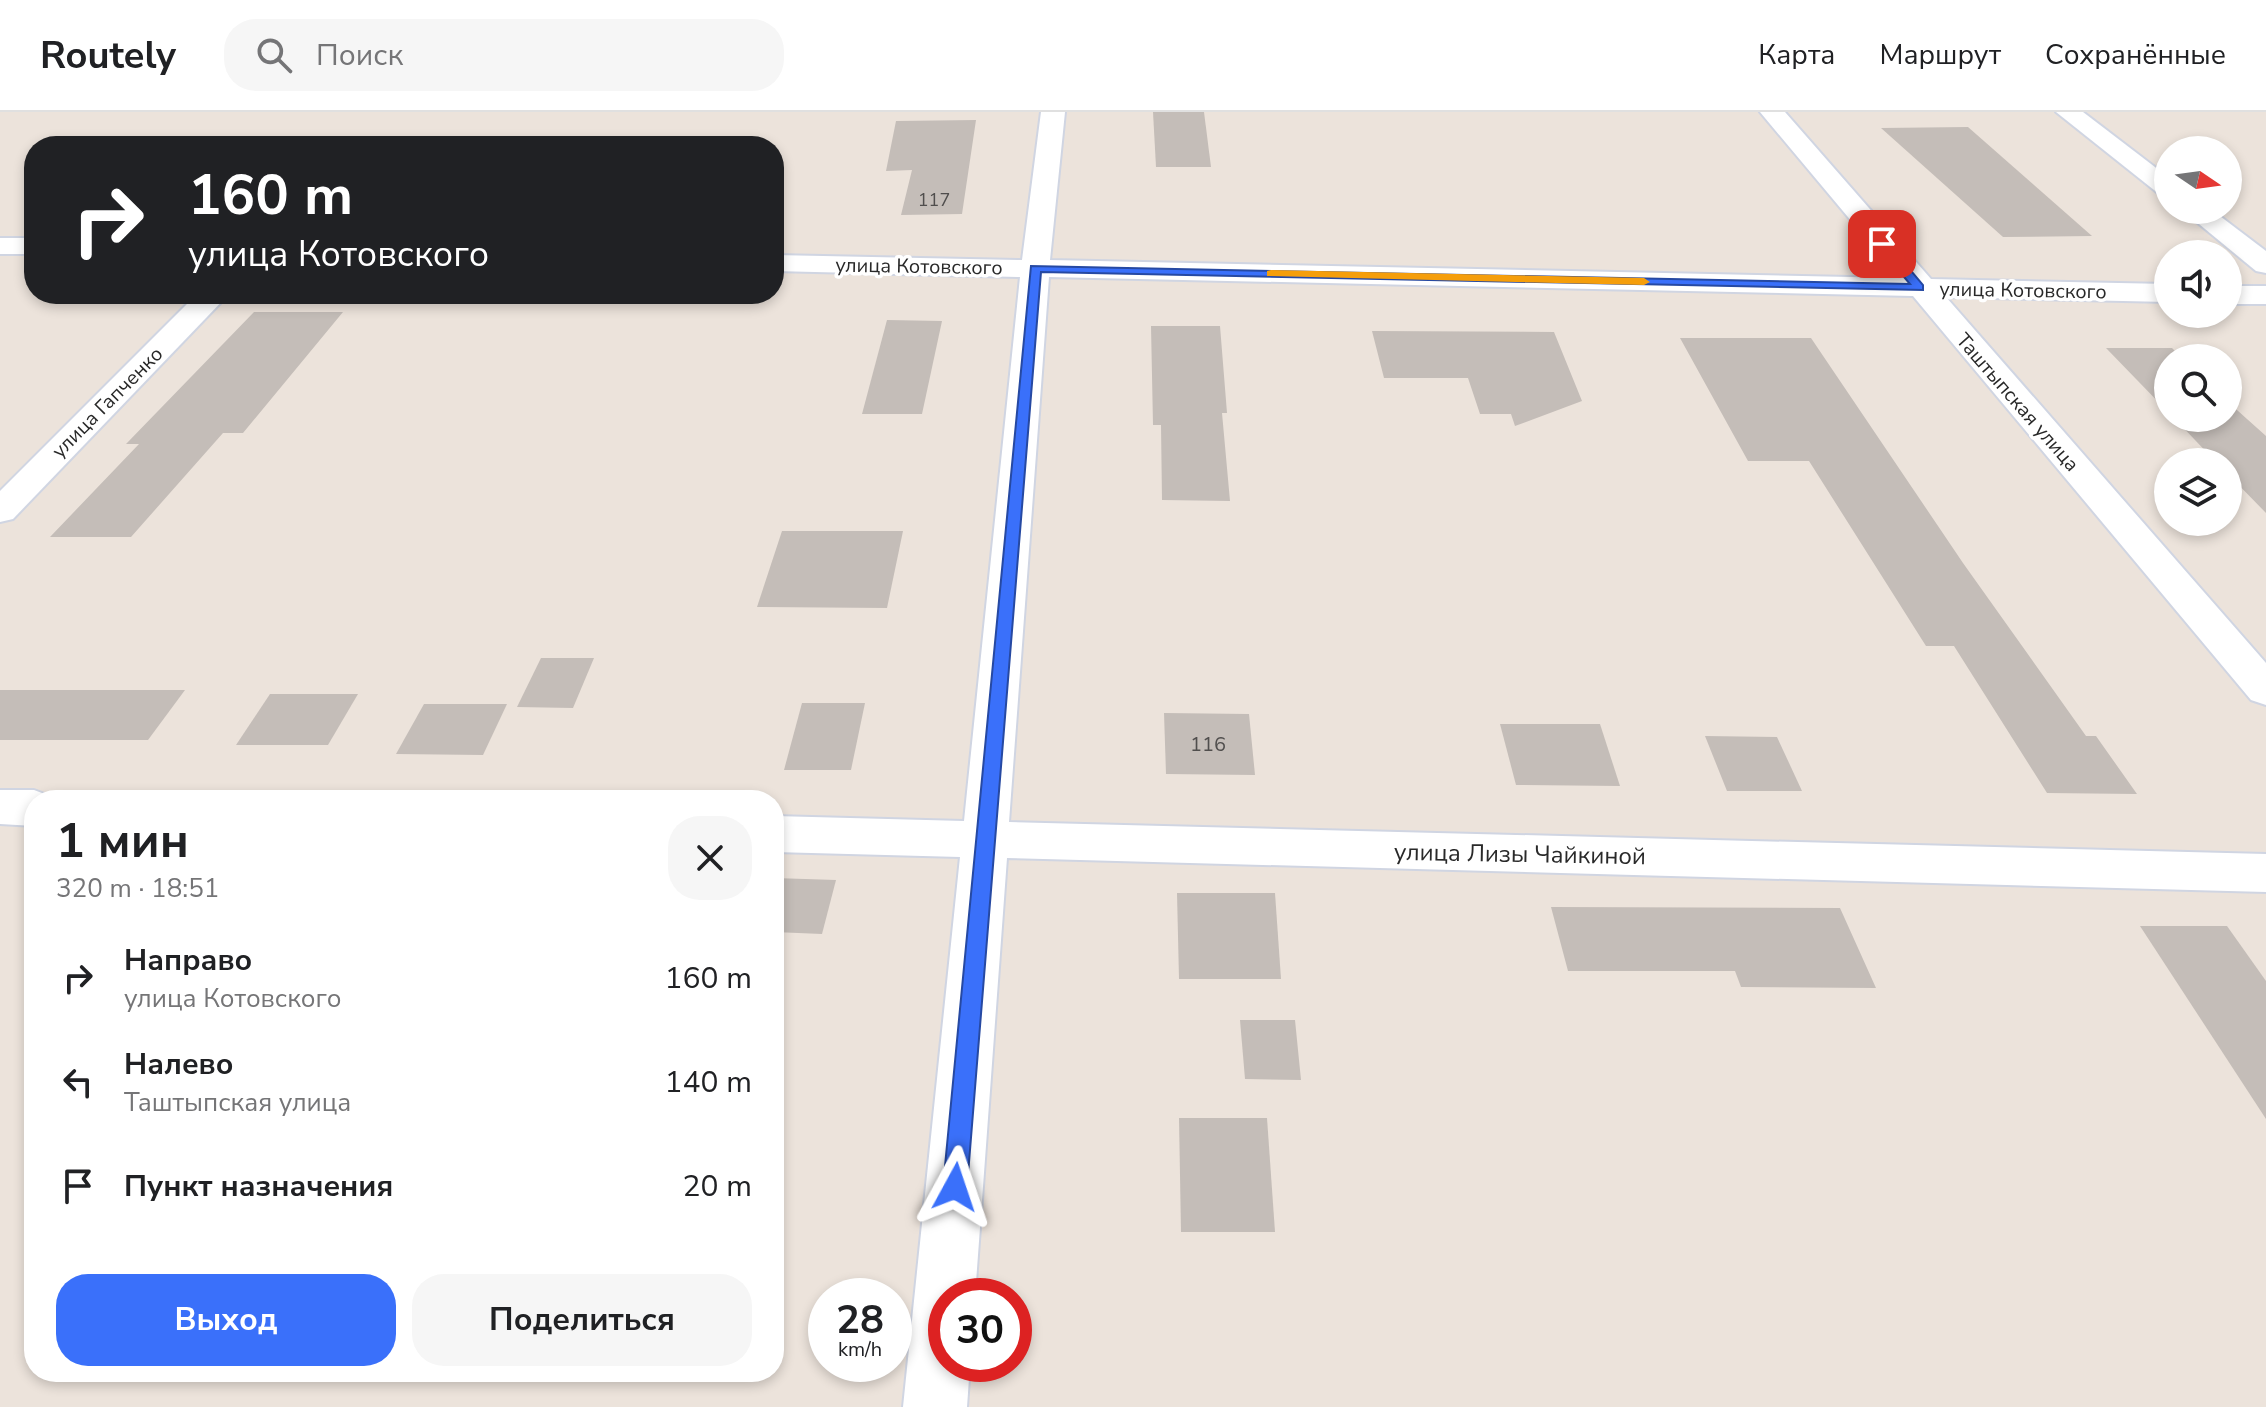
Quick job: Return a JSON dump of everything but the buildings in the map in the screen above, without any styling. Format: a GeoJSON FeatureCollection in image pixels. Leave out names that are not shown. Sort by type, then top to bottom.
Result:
{"type":"FeatureCollection","features":[{"type":"Feature","properties":{"kind":"street"},"geometry":{"type":"LineString","coordinates":[[935,1407],[1035,268],[1053,112]]}},
{"type":"Feature","properties":{"kind":"street","name":"Таштыпская улица"},"geometry":{"type":"LineString","coordinates":[[1772,112],[1919,288],[2266,690]]}},
{"type":"Feature","properties":{"kind":"street"},"geometry":{"type":"LineString","coordinates":[[2068,112],[2154,178]]}},
{"type":"Feature","properties":{"kind":"street"},"geometry":{"type":"LineString","coordinates":[[2213,224],[2266,265]]}},
{"type":"Feature","properties":{"kind":"street"},"geometry":{"type":"LineString","coordinates":[[0,246],[24,246]]}},
{"type":"Feature","properties":{"kind":"street","name":"улица Котовского"},"geometry":{"type":"LineString","coordinates":[[784,263],[2154,293]]}},
{"type":"Feature","properties":{"kind":"street"},"geometry":{"type":"LineString","coordinates":[[2242,295],[2266,295]]}},
{"type":"Feature","properties":{"kind":"street","name":"улица Гапченко"},"geometry":{"type":"LineString","coordinates":[[0,511],[204,304]]}},
{"type":"Feature","properties":{"kind":"street"},"geometry":{"type":"LineString","coordinates":[[0,807],[24,808]]}},
{"type":"Feature","properties":{"kind":"street","name":"улица Лизы Чайкиной"},"geometry":{"type":"LineString","coordinates":[[784,834],[2266,873]]}},
{"type":"Feature","properties":{"kind":"slow traffic"},"geometry":{"type":"LineString","coordinates":[[1271,273],[1644,282]]}},
{"type":"Feature","properties":{"kind":"route"},"geometry":{"type":"LineString","coordinates":[[955,1187],[1035,268],[1919,288],[1882,244]]}}]}
